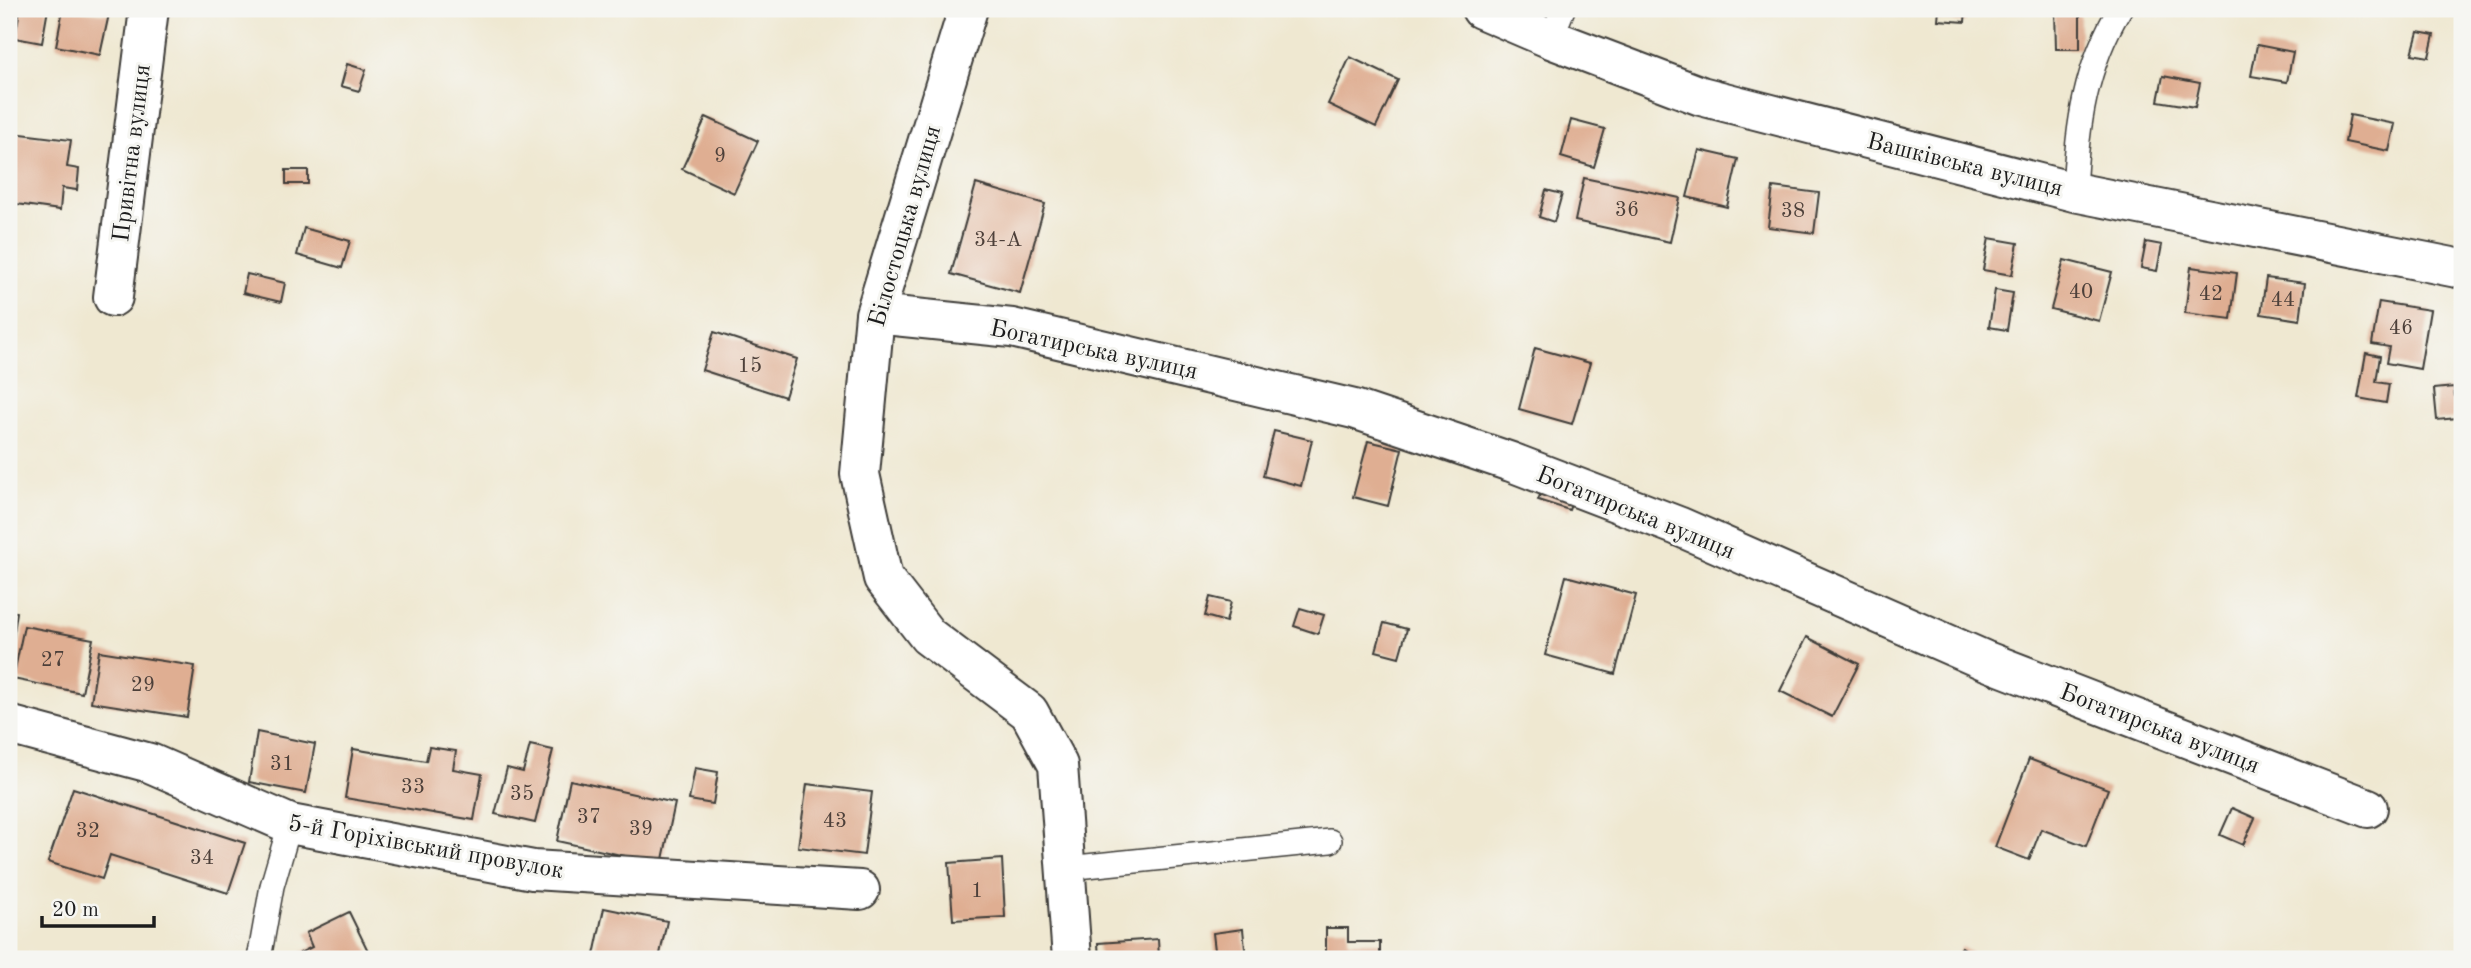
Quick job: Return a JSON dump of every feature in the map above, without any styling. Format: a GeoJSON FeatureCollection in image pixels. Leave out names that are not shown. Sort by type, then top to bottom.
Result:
{"type":"FeatureCollection","features":[{"type":"Feature","properties":{"kind":"street","name":"Привітна вулиця"},"geometry":{"type":"LineString","coordinates":[[113,296],[149,9]]}},
{"type":"Feature","properties":{"kind":"street","name":"Білостоцька вулиця"},"geometry":{"type":"LineString","coordinates":[[968,9],[875,314],[860,474],[883,578],[928,636],[1029,712],[1058,765],[1072,959]]}},
{"type":"Feature","properties":{"kind":"street","name":"Вашківська вулиця"},"geometry":{"type":"LineString","coordinates":[[1481,9],[1557,24],[1701,96],[2074,192],[2462,269]]}},
{"type":"Feature","properties":{"kind":"street","name":"Богатирська вулиця"},"geometry":{"type":"LineString","coordinates":[[875,314],[1012,328],[1354,410],[1511,462],[1678,526],[1984,660],[2368,808]]}},
{"type":"Feature","properties":{"kind":"street","name":"5-й Горіхівський провулок"},"geometry":{"type":"LineString","coordinates":[[9,725],[149,763],[290,824],[533,870],[860,890]]}},
{"type":"Feature","properties":{"kind":"lane"},"geometry":{"type":"LineString","coordinates":[[2074,192],[2077,131],[2091,71],[2104,35],[2120,9]]}},
{"type":"Feature","properties":{"kind":"lane"},"geometry":{"type":"LineString","coordinates":[[259,959],[272,886],[290,824]]}},
{"type":"Feature","properties":{"kind":"lane"},"geometry":{"type":"LineString","coordinates":[[1066,868],[1330,841]]}},
{"type":"Feature","properties":{"kind":"building"},"geometry":{"type":"Polygon","coordinates":[[[20,9],[48,9],[42,43],[15,38],[20,9]]]}},
{"type":"Feature","properties":{"kind":"building"},"geometry":{"type":"Polygon","coordinates":[[[63,9],[109,14],[100,55],[56,46],[63,9]]]}},
{"type":"Feature","properties":{"kind":"building"},"geometry":{"type":"Polygon","coordinates":[[[1939,9],[1966,9],[1965,22],[1938,20],[1939,9]]]}},
{"type":"Feature","properties":{"kind":"building"},"geometry":{"type":"Polygon","coordinates":[[[2055,9],[2080,9],[2080,49],[2056,49],[2055,9]]]}},
{"type":"Feature","properties":{"kind":"building"},"geometry":{"type":"Polygon","coordinates":[[[2418,32],[2434,35],[2429,57],[2412,54],[2418,32]]]}},
{"type":"Feature","properties":{"kind":"building"},"geometry":{"type":"Polygon","coordinates":[[[2257,45],[2293,52],[2287,82],[2251,76],[2257,45]]]}},
{"type":"Feature","properties":{"kind":"building"},"geometry":{"type":"Polygon","coordinates":[[[1350,57],[1398,80],[1376,127],[1328,104],[1350,57]]]}},
{"type":"Feature","properties":{"kind":"building"},"geometry":{"type":"Polygon","coordinates":[[[347,64],[366,70],[359,91],[341,86],[347,64]]]}},
{"type":"Feature","properties":{"kind":"building"},"geometry":{"type":"Polygon","coordinates":[[[2163,76],[2200,83],[2195,107],[2158,101],[2163,76]]]}},
{"type":"Feature","properties":{"kind":"building"},"geometry":{"type":"Polygon","coordinates":[[[2350,115],[2395,124],[2389,151],[2345,142],[2350,115]]]}},
{"type":"Feature","properties":{"kind":"building"},"geometry":{"type":"Polygon","coordinates":[[[706,117],[758,141],[734,193],[682,169],[706,117]]]}},
{"type":"Feature","properties":{"kind":"building"},"geometry":{"type":"Polygon","coordinates":[[[1571,120],[1605,129],[1594,167],[1561,157],[1571,120]]]}},
{"type":"Feature","properties":{"kind":"building"},"geometry":{"type":"Polygon","coordinates":[[[13,133],[71,140],[67,167],[79,169],[77,190],[62,188],[60,210],[9,203],[13,133]]]}},
{"type":"Feature","properties":{"kind":"building"},"geometry":{"type":"Polygon","coordinates":[[[1699,150],[1738,159],[1727,207],[1687,197],[1699,150]]]}},
{"type":"Feature","properties":{"kind":"building"},"geometry":{"type":"Polygon","coordinates":[[[286,170],[308,170],[308,184],[286,184],[286,170]]]}},
{"type":"Feature","properties":{"kind":"building"},"geometry":{"type":"Polygon","coordinates":[[[1584,178],[1680,198],[1670,242],[1575,221],[1584,178]]]}},
{"type":"Feature","properties":{"kind":"building"},"geometry":{"type":"Polygon","coordinates":[[[976,184],[1045,204],[1020,293],[951,274],[976,184]]]}},
{"type":"Feature","properties":{"kind":"building"},"geometry":{"type":"Polygon","coordinates":[[[1773,187],[1819,193],[1814,233],[1768,227],[1773,187]]]}},
{"type":"Feature","properties":{"kind":"building"},"geometry":{"type":"Polygon","coordinates":[[[1546,190],[1562,194],[1554,222],[1539,217],[1546,190]]]}},
{"type":"Feature","properties":{"kind":"building"},"geometry":{"type":"Polygon","coordinates":[[[304,228],[350,241],[342,268],[297,255],[304,228]]]}},
{"type":"Feature","properties":{"kind":"building"},"geometry":{"type":"Polygon","coordinates":[[[1989,238],[2018,243],[2012,275],[1983,270],[1989,238]]]}},
{"type":"Feature","properties":{"kind":"building"},"geometry":{"type":"Polygon","coordinates":[[[2146,242],[2162,245],[2157,271],[2141,268],[2146,242]]]}},
{"type":"Feature","properties":{"kind":"building"},"geometry":{"type":"Polygon","coordinates":[[[2064,260],[2112,272],[2099,321],[2051,309],[2064,260]]]}},
{"type":"Feature","properties":{"kind":"building"},"geometry":{"type":"Polygon","coordinates":[[[2191,267],[2237,273],[2231,319],[2185,313],[2191,267]]]}},
{"type":"Feature","properties":{"kind":"building"},"geometry":{"type":"Polygon","coordinates":[[[247,274],[285,283],[281,302],[243,293],[247,274]]]}},
{"type":"Feature","properties":{"kind":"building"},"geometry":{"type":"Polygon","coordinates":[[[2266,278],[2305,283],[2300,320],[2261,314],[2266,278]]]}},
{"type":"Feature","properties":{"kind":"building"},"geometry":{"type":"Polygon","coordinates":[[[1995,290],[2013,293],[2007,330],[1989,327],[1995,290]]]}},
{"type":"Feature","properties":{"kind":"building"},"geometry":{"type":"Polygon","coordinates":[[[2379,302],[2430,310],[2420,369],[2386,363],[2389,347],[2372,344],[2379,302]]]}},
{"type":"Feature","properties":{"kind":"building"},"geometry":{"type":"Polygon","coordinates":[[[714,332],[797,359],[785,397],[702,370],[714,332]]]}},
{"type":"Feature","properties":{"kind":"building"},"geometry":{"type":"Polygon","coordinates":[[[1535,348],[1590,363],[1572,424],[1519,409],[1535,348]]]}},
{"type":"Feature","properties":{"kind":"building"},"geometry":{"type":"Polygon","coordinates":[[[2366,353],[2380,356],[2376,382],[2389,384],[2386,403],[2358,398],[2366,353]]]}},
{"type":"Feature","properties":{"kind":"building"},"geometry":{"type":"Polygon","coordinates":[[[2454,387],[2457,418],[2437,420],[2434,389],[2454,387]]]}},
{"type":"Feature","properties":{"kind":"building"},"geometry":{"type":"Polygon","coordinates":[[[1274,431],[1312,440],[1301,486],[1263,476],[1274,431]]]}},
{"type":"Feature","properties":{"kind":"building"},"geometry":{"type":"Polygon","coordinates":[[[1368,441],[1402,449],[1388,506],[1353,497],[1368,441]]]}},
{"type":"Feature","properties":{"kind":"building"},"geometry":{"type":"Polygon","coordinates":[[[1545,483],[1575,494],[1569,510],[1538,500],[1545,483]]]}},
{"type":"Feature","properties":{"kind":"building"},"geometry":{"type":"Polygon","coordinates":[[[1566,576],[1636,595],[1615,674],[1545,655],[1566,576]]]}},
{"type":"Feature","properties":{"kind":"building"},"geometry":{"type":"Polygon","coordinates":[[[1210,597],[1231,602],[1226,622],[1205,616],[1210,597]]]}},
{"type":"Feature","properties":{"kind":"building"},"geometry":{"type":"Polygon","coordinates":[[[1300,608],[1324,615],[1318,634],[1294,626],[1300,608]]]}},
{"type":"Feature","properties":{"kind":"building"},"geometry":{"type":"Polygon","coordinates":[[[9,611],[17,612],[10,659],[9,659],[9,611]]]}},
{"type":"Feature","properties":{"kind":"building"},"geometry":{"type":"Polygon","coordinates":[[[1384,623],[1407,629],[1399,657],[1376,651],[1384,623]]]}},
{"type":"Feature","properties":{"kind":"building"},"geometry":{"type":"Polygon","coordinates":[[[24,626],[93,639],[82,693],[13,679],[24,626]]]}},
{"type":"Feature","properties":{"kind":"building"},"geometry":{"type":"Polygon","coordinates":[[[1807,637],[1859,664],[1832,717],[1780,691],[1807,637]]]}},
{"type":"Feature","properties":{"kind":"building"},"geometry":{"type":"Polygon","coordinates":[[[99,651],[195,666],[187,717],[91,702],[99,651]]]}},
{"type":"Feature","properties":{"kind":"building"},"geometry":{"type":"Polygon","coordinates":[[[257,732],[315,744],[306,793],[249,782],[257,732]]]}},
{"type":"Feature","properties":{"kind":"building"},"geometry":{"type":"Polygon","coordinates":[[[530,745],[553,750],[535,823],[495,814],[507,768],[523,772],[530,745]]]}},
{"type":"Feature","properties":{"kind":"building"},"geometry":{"type":"Polygon","coordinates":[[[429,747],[456,751],[453,769],[482,774],[474,820],[345,798],[353,749],[426,761],[429,747]]]}},
{"type":"Feature","properties":{"kind":"building"},"geometry":{"type":"Polygon","coordinates":[[[2029,759],[2108,789],[2086,846],[2041,829],[2029,860],[1995,847],[2029,759]]]}},
{"type":"Feature","properties":{"kind":"building"},"geometry":{"type":"Polygon","coordinates":[[[695,768],[718,772],[713,804],[689,800],[695,768]]]}},
{"type":"Feature","properties":{"kind":"building"},"geometry":{"type":"Polygon","coordinates":[[[570,780],[675,803],[662,864],[557,841],[570,780]]]}},
{"type":"Feature","properties":{"kind":"building"},"geometry":{"type":"Polygon","coordinates":[[[807,784],[872,792],[864,855],[798,847],[807,784]]]}},
{"type":"Feature","properties":{"kind":"building"},"geometry":{"type":"Polygon","coordinates":[[[73,788],[245,843],[228,893],[110,855],[102,879],[48,862],[73,788]]]}},
{"type":"Feature","properties":{"kind":"building"},"geometry":{"type":"Polygon","coordinates":[[[2232,808],[2255,818],[2243,845],[2220,835],[2232,808]]]}},
{"type":"Feature","properties":{"kind":"building"},"geometry":{"type":"Polygon","coordinates":[[[1002,859],[1005,917],[953,920],[949,863],[1002,859]]]}},
{"type":"Feature","properties":{"kind":"building"},"geometry":{"type":"Polygon","coordinates":[[[604,908],[667,921],[659,959],[617,959],[594,955],[604,908]]]}},
{"type":"Feature","properties":{"kind":"building"},"geometry":{"type":"Polygon","coordinates":[[[349,912],[372,959],[303,959],[300,953],[312,947],[306,933],[349,912]]]}},
{"type":"Feature","properties":{"kind":"building"},"geometry":{"type":"Polygon","coordinates":[[[1326,928],[1348,928],[1348,942],[1380,942],[1380,959],[1326,959],[1326,928]]]}},
{"type":"Feature","properties":{"kind":"building"},"geometry":{"type":"Polygon","coordinates":[[[1243,929],[1246,959],[1216,959],[1213,933],[1243,929]]]}},
{"type":"Feature","properties":{"kind":"building"},"geometry":{"type":"Polygon","coordinates":[[[1158,939],[1159,959],[1099,959],[1098,943],[1158,939]]]}},
{"type":"Feature","properties":{"kind":"building"},"geometry":{"type":"Polygon","coordinates":[[[1962,947],[1980,959],[1954,959],[1962,947]]]}}]}
